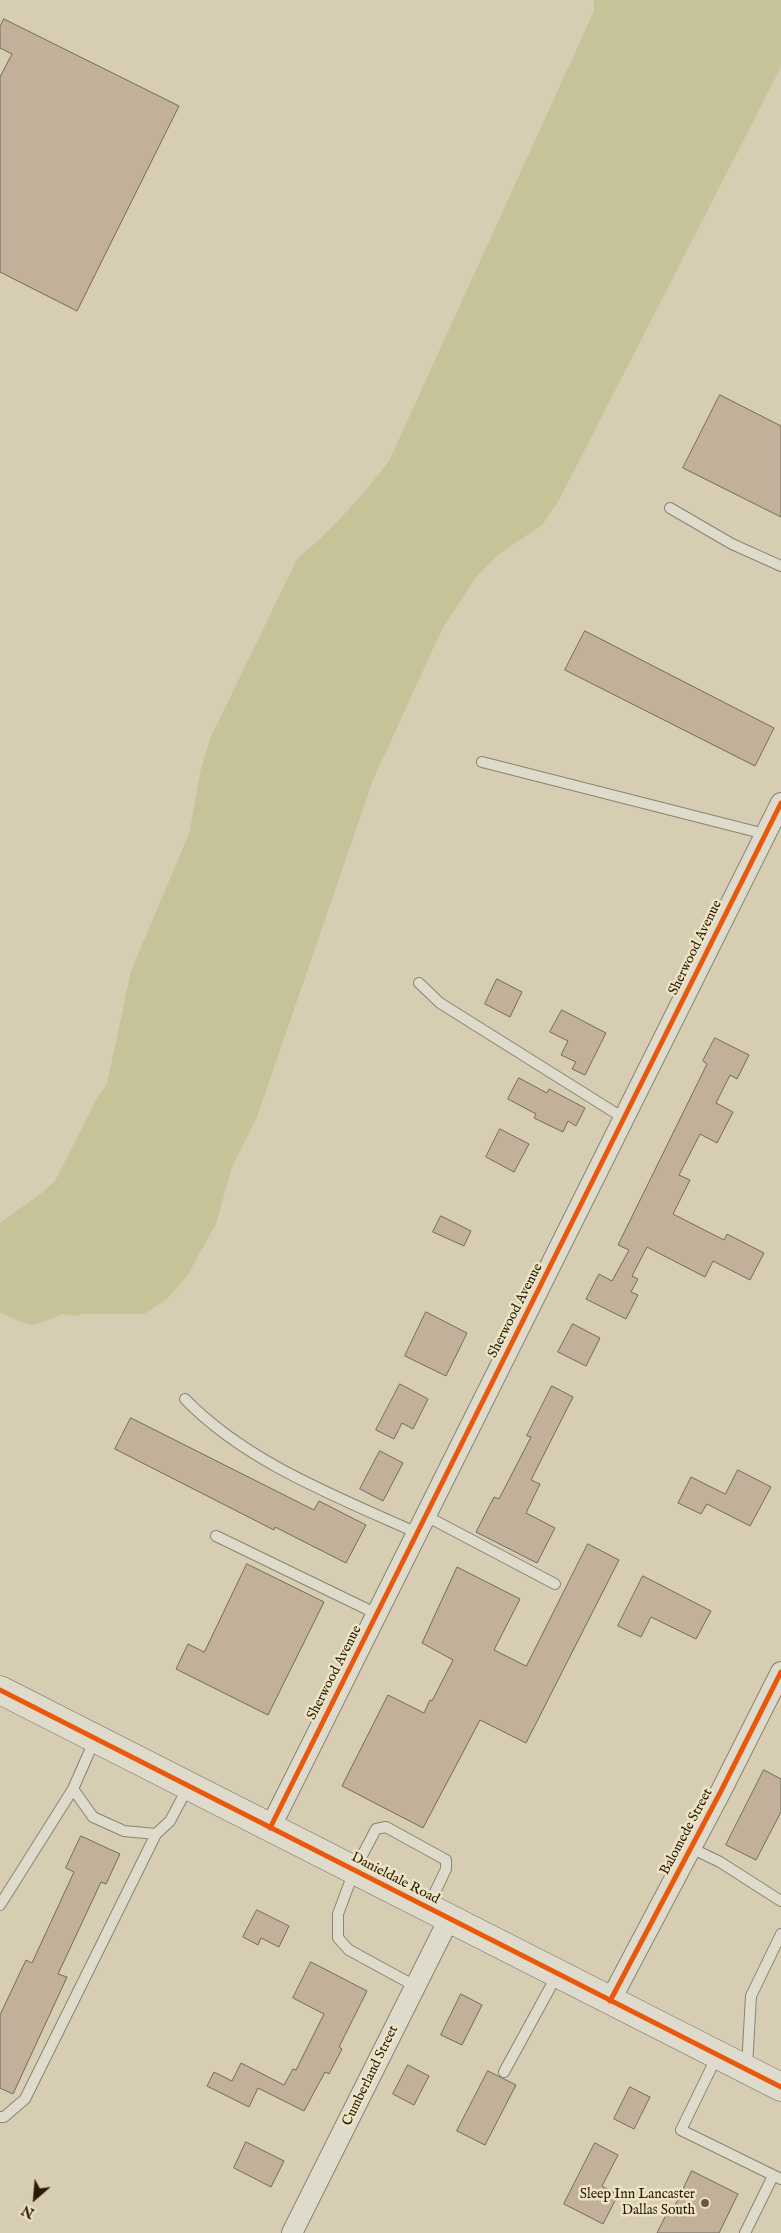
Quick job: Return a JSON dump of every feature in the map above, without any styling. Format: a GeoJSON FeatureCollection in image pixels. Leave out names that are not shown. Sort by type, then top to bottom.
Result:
{"type":"FeatureCollection","features":[{"type":"Feature","properties":{"kind":"street","name":"Sherwood Avenue"},"geometry":{"type":"LineString","coordinates":[[270,1828],[781,803]]}},
{"type":"Feature","properties":{"kind":"street","name":"Balomede Street"},"geometry":{"type":"LineString","coordinates":[[610,2001],[781,1672]]}},
{"type":"Feature","properties":{"kind":"street","name":"Danieldale Road"},"geometry":{"type":"LineString","coordinates":[[0,1690],[781,2087]]}},
{"type":"Feature","properties":{"kind":"street","name":"Cumberland Street"},"geometry":{"type":"LineString","coordinates":[[292,2233],[415,1986],[438,1913]]}},
{"type":"Feature","properties":{"kind":"lane"},"geometry":{"type":"LineString","coordinates":[[670,508],[732,544],[781,566]]}},
{"type":"Feature","properties":{"kind":"lane"},"geometry":{"type":"LineString","coordinates":[[482,762],[765,834]]}},
{"type":"Feature","properties":{"kind":"lane"},"geometry":{"type":"LineString","coordinates":[[419,983],[440,1003],[625,1118]]}},
{"type":"Feature","properties":{"kind":"lane"},"geometry":{"type":"LineString","coordinates":[[186,1399],[206,1420],[291,1476],[422,1525],[555,1584]]}},
{"type":"Feature","properties":{"kind":"lane"},"geometry":{"type":"LineString","coordinates":[[216,1536],[377,1614]]}},
{"type":"Feature","properties":{"kind":"lane"},"geometry":{"type":"LineString","coordinates":[[0,1905],[73,1789],[95,1739]]}},
{"type":"Feature","properties":{"kind":"lane"},"geometry":{"type":"LineString","coordinates":[[0,2117],[4,2118],[24,2099],[156,1834],[170,1821],[189,1787]]}},
{"type":"Feature","properties":{"kind":"lane"},"geometry":{"type":"LineString","coordinates":[[73,1789],[93,1817],[124,1831],[156,1834]]}},
{"type":"Feature","properties":{"kind":"lane"},"geometry":{"type":"LineString","coordinates":[[415,1986],[349,1950],[338,1938],[338,1914],[354,1871],[376,1830],[386,1828],[446,1860],[438,1913]]}},
{"type":"Feature","properties":{"kind":"lane"},"geometry":{"type":"LineString","coordinates":[[691,1848],[720,1862],[781,1901]]}},
{"type":"Feature","properties":{"kind":"lane"},"geometry":{"type":"LineString","coordinates":[[747,2070],[751,1996],[781,1934]]}},
{"type":"Feature","properties":{"kind":"lane"},"geometry":{"type":"LineString","coordinates":[[504,2072],[558,1974]]}},
{"type":"Feature","properties":{"kind":"lane"},"geometry":{"type":"LineString","coordinates":[[717,2055],[681,2130],[777,2178],[745,2233]]}},
{"type":"Feature","properties":{"kind":"shaded area"},"geometry":{"type":"Polygon","coordinates":[[[594,0],[781,0],[781,67],[559,500],[543,524],[498,555],[476,577],[444,626],[373,780],[257,1117],[232,1167],[216,1224],[187,1276],[168,1298],[144,1314],[83,1314],[78,1316],[63,1314],[35,1325],[20,1322],[0,1312],[0,1223],[55,1181],[98,1096],[107,1084],[131,971],[189,834],[201,769],[210,739],[297,559],[346,512],[389,461],[594,11],[594,0]]]}},
{"type":"Feature","properties":{"kind":"building"},"geometry":{"type":"Polygon","coordinates":[[[4,19],[179,106],[77,311],[0,272],[0,77],[12,54],[0,48],[0,27],[4,19]]]}},
{"type":"Feature","properties":{"kind":"building"},"geometry":{"type":"Polygon","coordinates":[[[720,395],[781,426],[781,517],[683,468],[720,395]]]}},
{"type":"Feature","properties":{"kind":"building"},"geometry":{"type":"Polygon","coordinates":[[[585,631],[774,728],[755,766],[565,670],[585,631]]]}},
{"type":"Feature","properties":{"kind":"building"},"geometry":{"type":"Polygon","coordinates":[[[497,979],[522,992],[510,1017],[485,1004],[497,979]]]}},
{"type":"Feature","properties":{"kind":"building"},"geometry":{"type":"Polygon","coordinates":[[[562,1010],[606,1033],[585,1075],[572,1069],[576,1062],[561,1055],[568,1041],[550,1032],[562,1010]]]}},
{"type":"Feature","properties":{"kind":"building"},"geometry":{"type":"Polygon","coordinates":[[[715,1038],[749,1055],[737,1079],[730,1075],[716,1103],[733,1112],[717,1143],[700,1134],[679,1175],[690,1180],[673,1214],[724,1240],[727,1234],[764,1253],[750,1280],[713,1261],[705,1277],[647,1247],[632,1276],[638,1279],[631,1292],[638,1295],[626,1319],[586,1299],[599,1274],[612,1281],[629,1250],[618,1245],[707,1064],[703,1061],[715,1038]]]}},
{"type":"Feature","properties":{"kind":"building"},"geometry":{"type":"Polygon","coordinates":[[[519,1078],[547,1093],[549,1089],[585,1108],[576,1126],[568,1121],[563,1132],[534,1118],[536,1114],[508,1099],[519,1078]]]}},
{"type":"Feature","properties":{"kind":"building"},"geometry":{"type":"Polygon","coordinates":[[[500,1129],[529,1144],[514,1172],[486,1157],[500,1129]]]}},
{"type":"Feature","properties":{"kind":"building"},"geometry":{"type":"Polygon","coordinates":[[[441,1216],[471,1231],[464,1246],[433,1232],[441,1216]]]}},
{"type":"Feature","properties":{"kind":"building"},"geometry":{"type":"Polygon","coordinates":[[[426,1312],[467,1333],[446,1376],[405,1356],[426,1312]]]}},
{"type":"Feature","properties":{"kind":"building"},"geometry":{"type":"Polygon","coordinates":[[[573,1324],[600,1338],[586,1366],[558,1352],[573,1324]]]}},
{"type":"Feature","properties":{"kind":"building"},"geometry":{"type":"Polygon","coordinates":[[[400,1384],[428,1399],[413,1429],[402,1423],[394,1439],[376,1430],[400,1384]]]}},
{"type":"Feature","properties":{"kind":"building"},"geometry":{"type":"Polygon","coordinates":[[[552,1386],[573,1397],[531,1480],[540,1484],[526,1513],[555,1528],[537,1563],[476,1532],[494,1497],[499,1499],[531,1437],[527,1436],[552,1386]]]}},
{"type":"Feature","properties":{"kind":"building"},"geometry":{"type":"Polygon","coordinates":[[[131,1418],[314,1510],[319,1501],[366,1525],[346,1563],[275,1527],[274,1530],[115,1449],[131,1418]]]}},
{"type":"Feature","properties":{"kind":"building"},"geometry":{"type":"Polygon","coordinates":[[[380,1451],[403,1463],[383,1501],[360,1489],[380,1451]]]}},
{"type":"Feature","properties":{"kind":"building"},"geometry":{"type":"Polygon","coordinates":[[[738,1470],[771,1487],[750,1526],[707,1504],[701,1514],[678,1503],[691,1477],[725,1494],[738,1470]]]}},
{"type":"Feature","properties":{"kind":"building"},"geometry":{"type":"Polygon","coordinates":[[[588,1544],[619,1560],[526,1743],[480,1720],[423,1828],[342,1786],[388,1695],[424,1713],[430,1700],[432,1701],[453,1660],[422,1643],[457,1567],[520,1599],[494,1650],[526,1666],[588,1544]]]}},
{"type":"Feature","properties":{"kind":"building"},"geometry":{"type":"Polygon","coordinates":[[[247,1564],[324,1602],[268,1715],[176,1669],[188,1644],[204,1652],[247,1564]]]}},
{"type":"Feature","properties":{"kind":"building"},"geometry":{"type":"Polygon","coordinates":[[[643,1576],[711,1611],[696,1639],[651,1617],[641,1637],[618,1626],[643,1576]]]}},
{"type":"Feature","properties":{"kind":"building"},"geometry":{"type":"Polygon","coordinates":[[[764,1770],[781,1779],[781,1812],[756,1860],[726,1845],[764,1770]]]}},
{"type":"Feature","properties":{"kind":"building"},"geometry":{"type":"Polygon","coordinates":[[[81,1836],[120,1854],[106,1884],[101,1882],[58,1974],[67,1977],[13,2094],[0,2088],[0,2015],[26,1960],[32,1963],[74,1872],[66,1868],[81,1836]]]}},
{"type":"Feature","properties":{"kind":"building"},"geometry":{"type":"Polygon","coordinates":[[[257,1910],[289,1926],[279,1947],[261,1938],[258,1945],[243,1937],[257,1910]]]}},
{"type":"Feature","properties":{"kind":"building"},"geometry":{"type":"Polygon","coordinates":[[[311,1962],[367,1991],[339,2047],[342,2049],[329,2074],[325,2072],[304,2111],[258,2088],[249,2107],[207,2086],[214,2072],[232,2081],[241,2063],[284,2085],[293,2069],[296,2070],[324,2014],[293,1998],[311,1962]]]}},
{"type":"Feature","properties":{"kind":"building"},"geometry":{"type":"Polygon","coordinates":[[[461,1994],[482,2005],[462,2045],[441,2035],[461,1994]]]}},
{"type":"Feature","properties":{"kind":"building"},"geometry":{"type":"Polygon","coordinates":[[[408,2065],[429,2076],[414,2105],[393,2094],[408,2065]]]}},
{"type":"Feature","properties":{"kind":"building"},"geometry":{"type":"Polygon","coordinates":[[[488,2071],[516,2085],[485,2145],[457,2131],[488,2071]]]}},
{"type":"Feature","properties":{"kind":"building"},"geometry":{"type":"Polygon","coordinates":[[[630,2087],[650,2097],[634,2129],[614,2119],[630,2087]]]}},
{"type":"Feature","properties":{"kind":"building"},"geometry":{"type":"Polygon","coordinates":[[[246,2142],[284,2161],[271,2187],[234,2168],[246,2142]]]}},
{"type":"Feature","properties":{"kind":"building"},"geometry":{"type":"Polygon","coordinates":[[[595,2143],[618,2155],[602,2186],[618,2195],[603,2224],[564,2204],[595,2143]]]}},
{"type":"Feature","properties":{"kind":"building","name":"Sleep Inn Lancaster Dallas South"},"geometry":{"type":"Polygon","coordinates":[[[692,2171],[738,2194],[719,2233],[657,2233],[668,2211],[671,2213],[692,2171]]]}},
{"type":"Feature","properties":{"kind":"cycle path"},"geometry":{"type":"LineString","coordinates":[[270,1828],[781,803]]}},
{"type":"Feature","properties":{"kind":"cycle path"},"geometry":{"type":"LineString","coordinates":[[610,2001],[721,1791],[781,1672]]}},
{"type":"Feature","properties":{"kind":"cycle path"},"geometry":{"type":"LineString","coordinates":[[0,1690],[781,2087]]}},
{"type":"Feature","properties":{"kind":"place","name":"Sleep Inn Lancaster Dallas South"},"geometry":{"type":"Point","coordinates":[705,2203]}}]}
